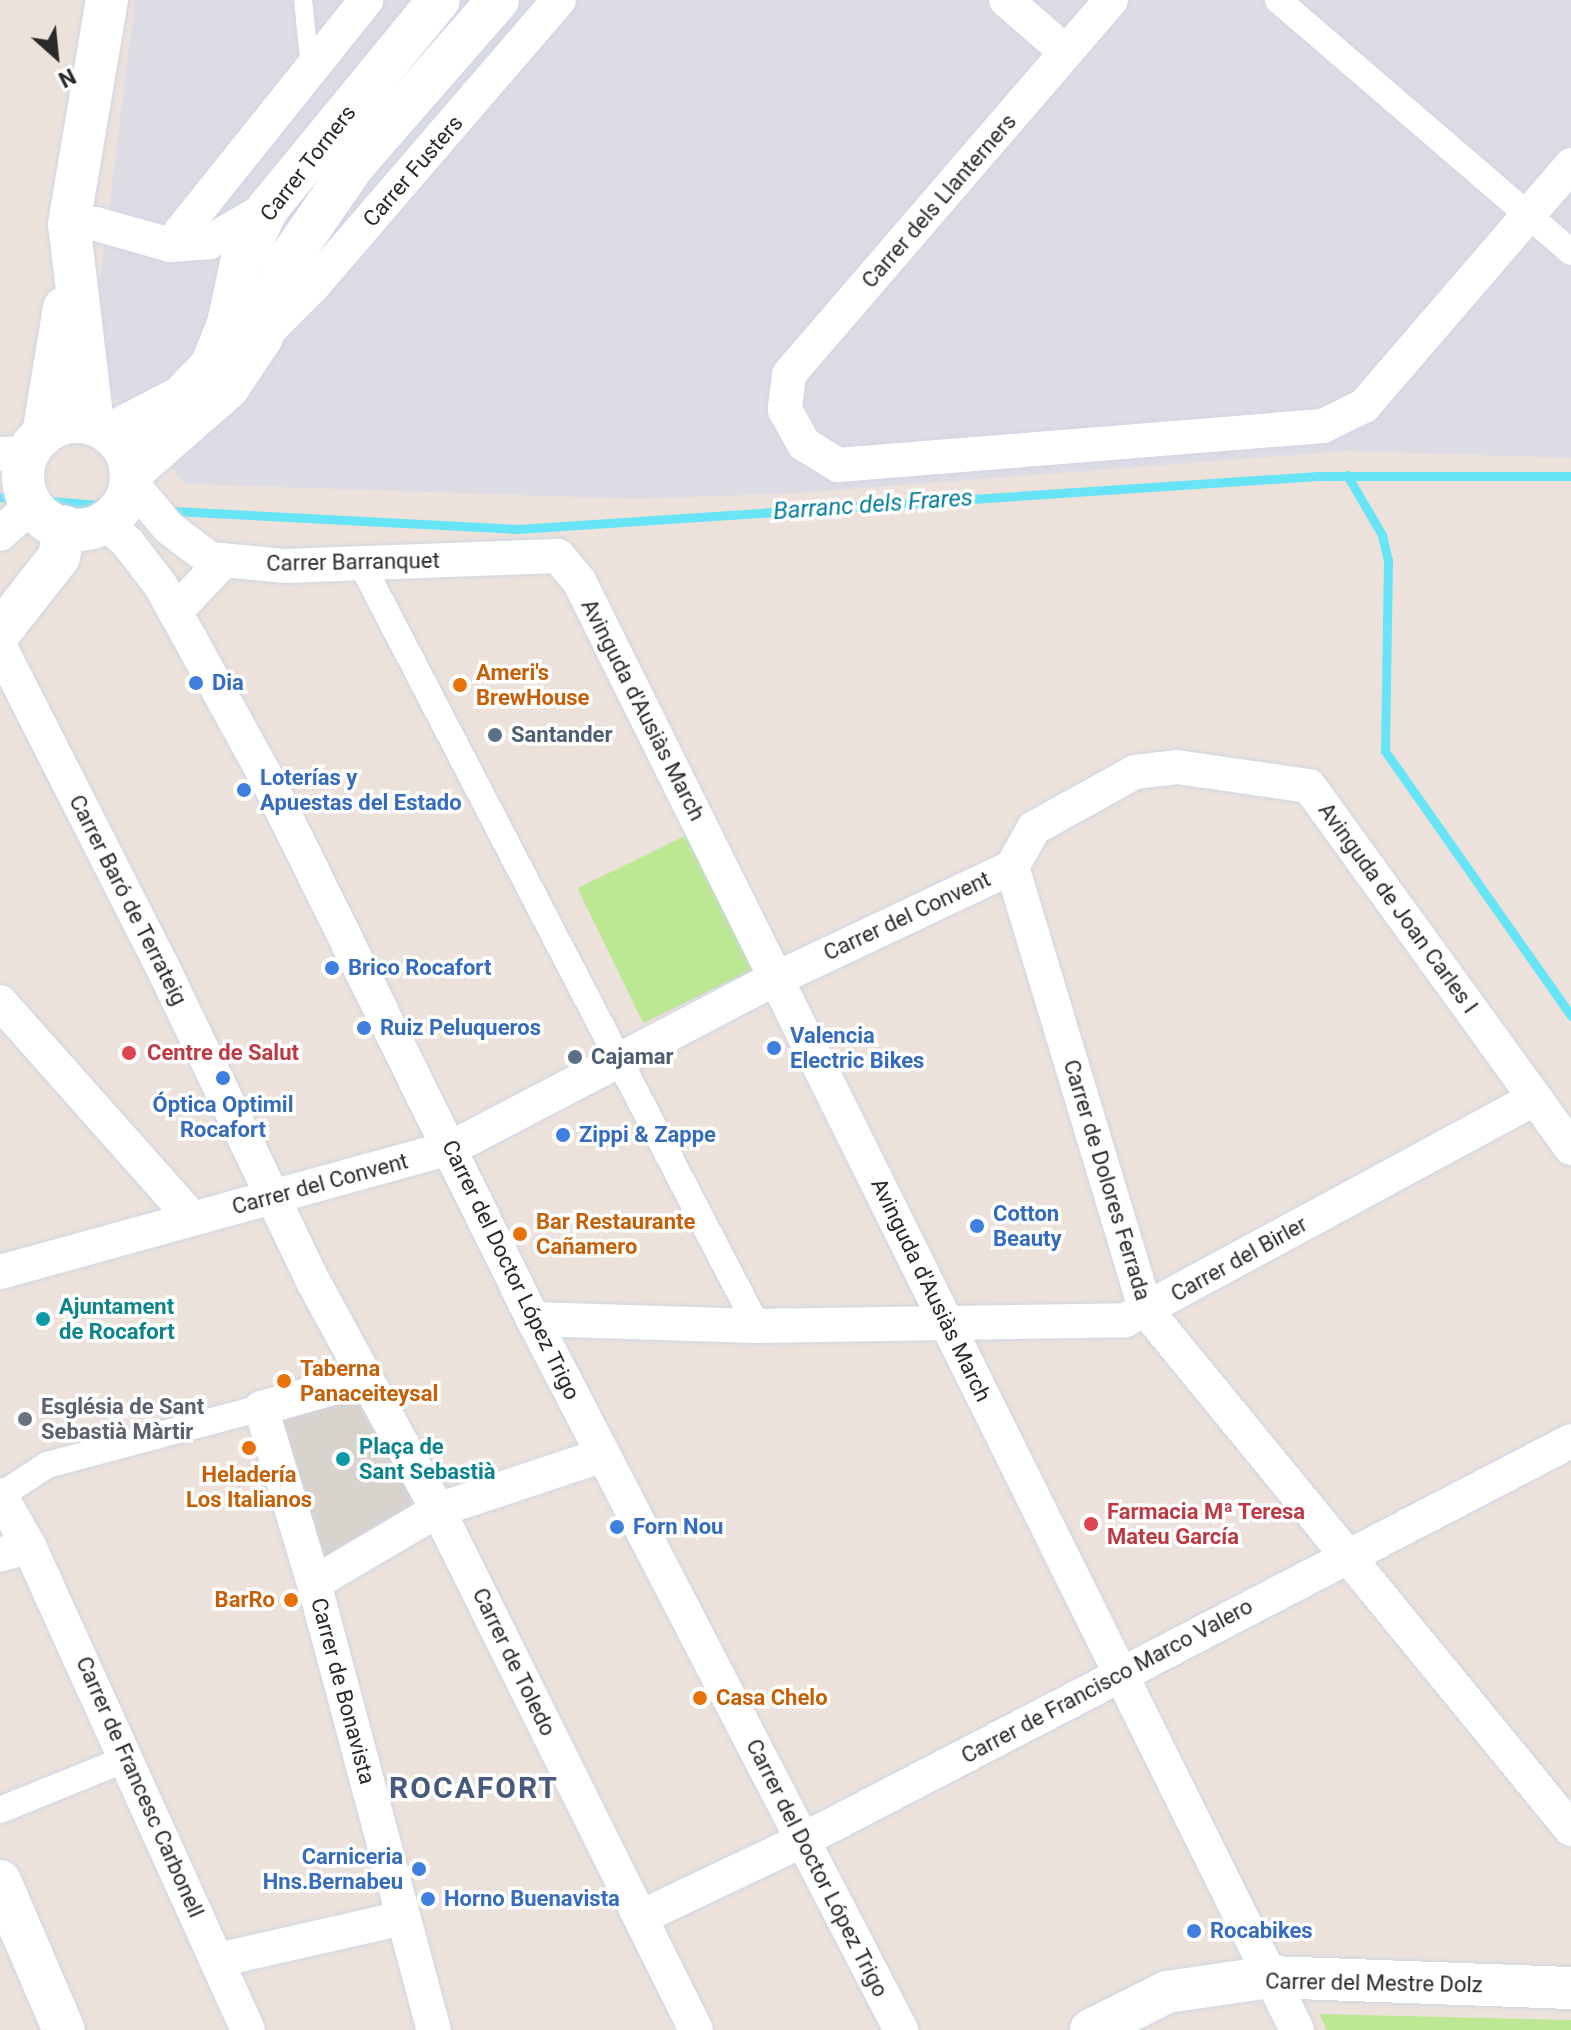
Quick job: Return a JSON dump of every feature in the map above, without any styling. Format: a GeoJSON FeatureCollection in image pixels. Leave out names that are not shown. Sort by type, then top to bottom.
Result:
{"type":"FeatureCollection","features":[{"type":"Feature","properties":{"kind":"street"},"geometry":{"type":"LineString","coordinates":[[67,518],[24,487],[24,447],[70,244],[107,0]]}},
{"type":"Feature","properties":{"kind":"street"},"geometry":{"type":"LineString","coordinates":[[170,245],[366,0]]}},
{"type":"Feature","properties":{"kind":"street","name":"Carrer Torners"},"geometry":{"type":"LineString","coordinates":[[101,429],[181,397],[211,366],[228,324],[241,263],[268,208],[439,0]]}},
{"type":"Feature","properties":{"kind":"street","name":"Carrer Fusters"},"geometry":{"type":"LineString","coordinates":[[262,337],[285,265],[354,165],[498,0]]}},
{"type":"Feature","properties":{"kind":"street","name":"Carrer Fusters"},"geometry":{"type":"LineString","coordinates":[[131,477],[228,388],[262,337],[312,287],[559,0]]}},
{"type":"Feature","properties":{"kind":"street"},"geometry":{"type":"LineString","coordinates":[[1006,0],[1066,52]]}},
{"type":"Feature","properties":{"kind":"street","name":"Carrer dels Llanterners"},"geometry":{"type":"LineString","coordinates":[[1111,0],[789,375],[785,410],[804,444],[838,465],[1323,426],[1364,406],[1528,215]]}},
{"type":"Feature","properties":{"kind":"street"},"geometry":{"type":"LineString","coordinates":[[1278,0],[1571,252]]}},
{"type":"Feature","properties":{"kind":"street"},"geometry":{"type":"LineString","coordinates":[[1528,215],[1571,165]]}},
{"type":"Feature","properties":{"kind":"street"},"geometry":{"type":"LineString","coordinates":[[70,244],[96,224],[170,245],[209,242],[268,208]]}},
{"type":"Feature","properties":{"kind":"street"},"geometry":{"type":"LineString","coordinates":[[70,244],[101,429]]}},
{"type":"Feature","properties":{"kind":"street"},"geometry":{"type":"LineString","coordinates":[[0,534],[126,501],[131,477],[123,447],[101,429],[76,421],[24,447]]}},
{"type":"Feature","properties":{"kind":"street","name":"Carrer Barranquet"},"geometry":{"type":"LineString","coordinates":[[131,477],[169,528],[210,559],[285,566],[558,556]]}},
{"type":"Feature","properties":{"kind":"street"},"geometry":{"type":"LineString","coordinates":[[0,632],[59,557],[67,518]]}},
{"type":"Feature","properties":{"kind":"street","name":"Carrer del Doctor López Trigo"},"geometry":{"type":"LineString","coordinates":[[67,518],[128,543],[175,612],[264,773],[533,1319],[901,2030]]}},
{"type":"Feature","properties":{"kind":"street","name":"Avinguda d'Ausiàs March"},"geometry":{"type":"LineString","coordinates":[[558,556],[579,581],[1297,2030]]}},
{"type":"Feature","properties":{"kind":"street"},"geometry":{"type":"LineString","coordinates":[[175,612],[224,560]]}},
{"type":"Feature","properties":{"kind":"street"},"geometry":{"type":"LineString","coordinates":[[361,563],[757,1326]]}},
{"type":"Feature","properties":{"kind":"street","name":"Carrer Baró de Terrateig"},"geometry":{"type":"LineString","coordinates":[[0,647],[161,964],[271,1199],[365,1379]]}},
{"type":"Feature","properties":{"kind":"street","name":"Avinguda de Joan Carles I"},"geometry":{"type":"LineString","coordinates":[[1012,867],[1034,828],[1135,772],[1177,767],[1309,786],[1571,1148]]}},
{"type":"Feature","properties":{"kind":"street","name":"Carrer del Convent"},"geometry":{"type":"LineString","coordinates":[[0,1272],[451,1148],[621,1063],[778,978],[1012,867]]}},
{"type":"Feature","properties":{"kind":"street","name":"Carrer de Dolores Ferrada"},"geometry":{"type":"LineString","coordinates":[[1012,867],[1146,1310],[1348,1555],[1560,1797],[1571,1829]]}},
{"type":"Feature","properties":{"kind":"street"},"geometry":{"type":"LineString","coordinates":[[0,1002],[191,1217]]}},
{"type":"Feature","properties":{"kind":"street","name":"Carrer del Birler"},"geometry":{"type":"LineString","coordinates":[[533,1319],[757,1326],[1125,1320],[1535,1098]]}},
{"type":"Feature","properties":{"kind":"street"},"geometry":{"type":"LineString","coordinates":[[1,1495],[47,1465],[365,1379],[438,1510]]}},
{"type":"Feature","properties":{"kind":"street"},"geometry":{"type":"LineString","coordinates":[[261,1408],[314,1583],[438,1510],[603,1455]]}},
{"type":"Feature","properties":{"kind":"street","name":"Carrer de Francisco Marco Valero"},"geometry":{"type":"LineString","coordinates":[[641,1917],[803,1840],[1571,1441]]}},
{"type":"Feature","properties":{"kind":"street","name":"Carrer de Francesc Carbonell"},"geometry":{"type":"LineString","coordinates":[[1,1495],[15,1550],[128,1758],[248,2030]]}},
{"type":"Feature","properties":{"kind":"street","name":"Carrer de Toledo"},"geometry":{"type":"LineString","coordinates":[[438,1510],[696,2030]]}},
{"type":"Feature","properties":{"kind":"street","name":"Carrer de Bonavista"},"geometry":{"type":"LineString","coordinates":[[314,1583],[434,2030]]}},
{"type":"Feature","properties":{"kind":"street"},"geometry":{"type":"LineString","coordinates":[[0,1810],[128,1758]]}},
{"type":"Feature","properties":{"kind":"street"},"geometry":{"type":"LineString","coordinates":[[0,1881],[64,2030]]}},
{"type":"Feature","properties":{"kind":"street"},"geometry":{"type":"LineString","coordinates":[[218,1960],[403,1918]]}},
{"type":"Feature","properties":{"kind":"street","name":"Carrer del Mestre Dolz"},"geometry":{"type":"LineString","coordinates":[[1091,2030],[1167,1992],[1270,1977],[1571,1988]]}},
{"type":"Feature","properties":{"kind":"lane"},"geometry":{"type":"LineString","coordinates":[[303,0],[310,68]]}},
{"type":"Feature","properties":{"kind":"shaded area"},"geometry":{"type":"Polygon","coordinates":[[[135,0],[1571,0],[1571,458],[1347,451],[800,493],[638,499],[185,484],[102,382],[98,296],[135,0]]]}},
{"type":"Feature","properties":{"kind":"shaded area","name":"Plaça de Sant Sebastià"},"geometry":{"type":"Polygon","coordinates":[[[365,1379],[438,1510],[314,1583],[261,1408],[365,1379]]]}},
{"type":"Feature","properties":{"kind":"green space"},"geometry":{"type":"Polygon","coordinates":[[[689,834],[755,969],[643,1023],[578,888],[689,834]]]}},
{"type":"Feature","properties":{"kind":"green space"},"geometry":{"type":"Polygon","coordinates":[[[1319,2014],[1571,2020],[1571,2030],[1327,2030],[1319,2014]]]}},
{"type":"Feature","properties":{"kind":"waterway"},"geometry":{"type":"LineString","coordinates":[[1347,475],[1382,535],[1388,560],[1385,751],[1571,1016]]}},
{"type":"Feature","properties":{"kind":"waterway","name":"Barranc dels Frares"},"geometry":{"type":"LineString","coordinates":[[174,511],[518,529],[1318,476],[1571,476]]}},
{"type":"Feature","properties":{"kind":"waterway","name":"Barranc dels Frares"},"geometry":{"type":"LineString","coordinates":[[0,497],[7,498]]}},
{"type":"Feature","properties":{"kind":"waterway","name":"Barranc dels Frares"},"geometry":{"type":"LineString","coordinates":[[50,501],[99,505]]}},
{"type":"Feature","properties":{"kind":"place","name":"Dia"},"geometry":{"type":"Point","coordinates":[196,683]}},
{"type":"Feature","properties":{"kind":"place","name":"Ameri's BrewHouse"},"geometry":{"type":"Point","coordinates":[460,685]}},
{"type":"Feature","properties":{"kind":"place","name":"Santander"},"geometry":{"type":"Point","coordinates":[495,735]}},
{"type":"Feature","properties":{"kind":"place","name":"Loterías y Apuestas del Estado"},"geometry":{"type":"Point","coordinates":[244,790]}},
{"type":"Feature","properties":{"kind":"place","name":"Brico Rocafort"},"geometry":{"type":"Point","coordinates":[332,968]}},
{"type":"Feature","properties":{"kind":"place","name":"Ruiz Peluqueros"},"geometry":{"type":"Point","coordinates":[364,1028]}},
{"type":"Feature","properties":{"kind":"place","name":"Valencia Electric Bikes"},"geometry":{"type":"Point","coordinates":[774,1048]}},
{"type":"Feature","properties":{"kind":"place","name":"Centre de Salut"},"geometry":{"type":"Point","coordinates":[129,1053]}},
{"type":"Feature","properties":{"kind":"place","name":"Cajamar"},"geometry":{"type":"Point","coordinates":[575,1057]}},
{"type":"Feature","properties":{"kind":"place","name":"Óptica Optimil Rocafort"},"geometry":{"type":"Point","coordinates":[223,1078]}},
{"type":"Feature","properties":{"kind":"place","name":"Zippi & Zappe"},"geometry":{"type":"Point","coordinates":[563,1135]}},
{"type":"Feature","properties":{"kind":"place","name":"Cotton Beauty"},"geometry":{"type":"Point","coordinates":[977,1226]}},
{"type":"Feature","properties":{"kind":"place","name":"Bar Restaurante Cañamero"},"geometry":{"type":"Point","coordinates":[520,1234]}},
{"type":"Feature","properties":{"kind":"place","name":"Ajuntament de Rocafort"},"geometry":{"type":"Point","coordinates":[43,1319]}},
{"type":"Feature","properties":{"kind":"place","name":"Taberna Panaceiteysal"},"geometry":{"type":"Point","coordinates":[284,1381]}},
{"type":"Feature","properties":{"kind":"place","name":"Església de Sant Sebastià Màrtir"},"geometry":{"type":"Point","coordinates":[25,1419]}},
{"type":"Feature","properties":{"kind":"place","name":"Heladería Los Italianos"},"geometry":{"type":"Point","coordinates":[249,1448]}},
{"type":"Feature","properties":{"kind":"place","name":"Plaça de Sant Sebastià"},"geometry":{"type":"Point","coordinates":[343,1459]}},
{"type":"Feature","properties":{"kind":"place","name":"Farmacia Mª Teresa Mateu García"},"geometry":{"type":"Point","coordinates":[1091,1524]}},
{"type":"Feature","properties":{"kind":"place","name":"Forn Nou"},"geometry":{"type":"Point","coordinates":[617,1527]}},
{"type":"Feature","properties":{"kind":"place","name":"BarRo"},"geometry":{"type":"Point","coordinates":[291,1600]}},
{"type":"Feature","properties":{"kind":"place","name":"Casa Chelo"},"geometry":{"type":"Point","coordinates":[700,1698]}},
{"type":"Feature","properties":{"kind":"place","name":"Carniceria Hns.Bernabeu"},"geometry":{"type":"Point","coordinates":[419,1869]}},
{"type":"Feature","properties":{"kind":"place","name":"Horno Buenavista"},"geometry":{"type":"Point","coordinates":[428,1899]}},
{"type":"Feature","properties":{"kind":"place","name":"Rocabikes"},"geometry":{"type":"Point","coordinates":[1194,1931]}},
{"type":"Feature","properties":{"kind":"district","name":"ROCAFORT"},"geometry":{"type":"Point","coordinates":[474,1788]}}]}
